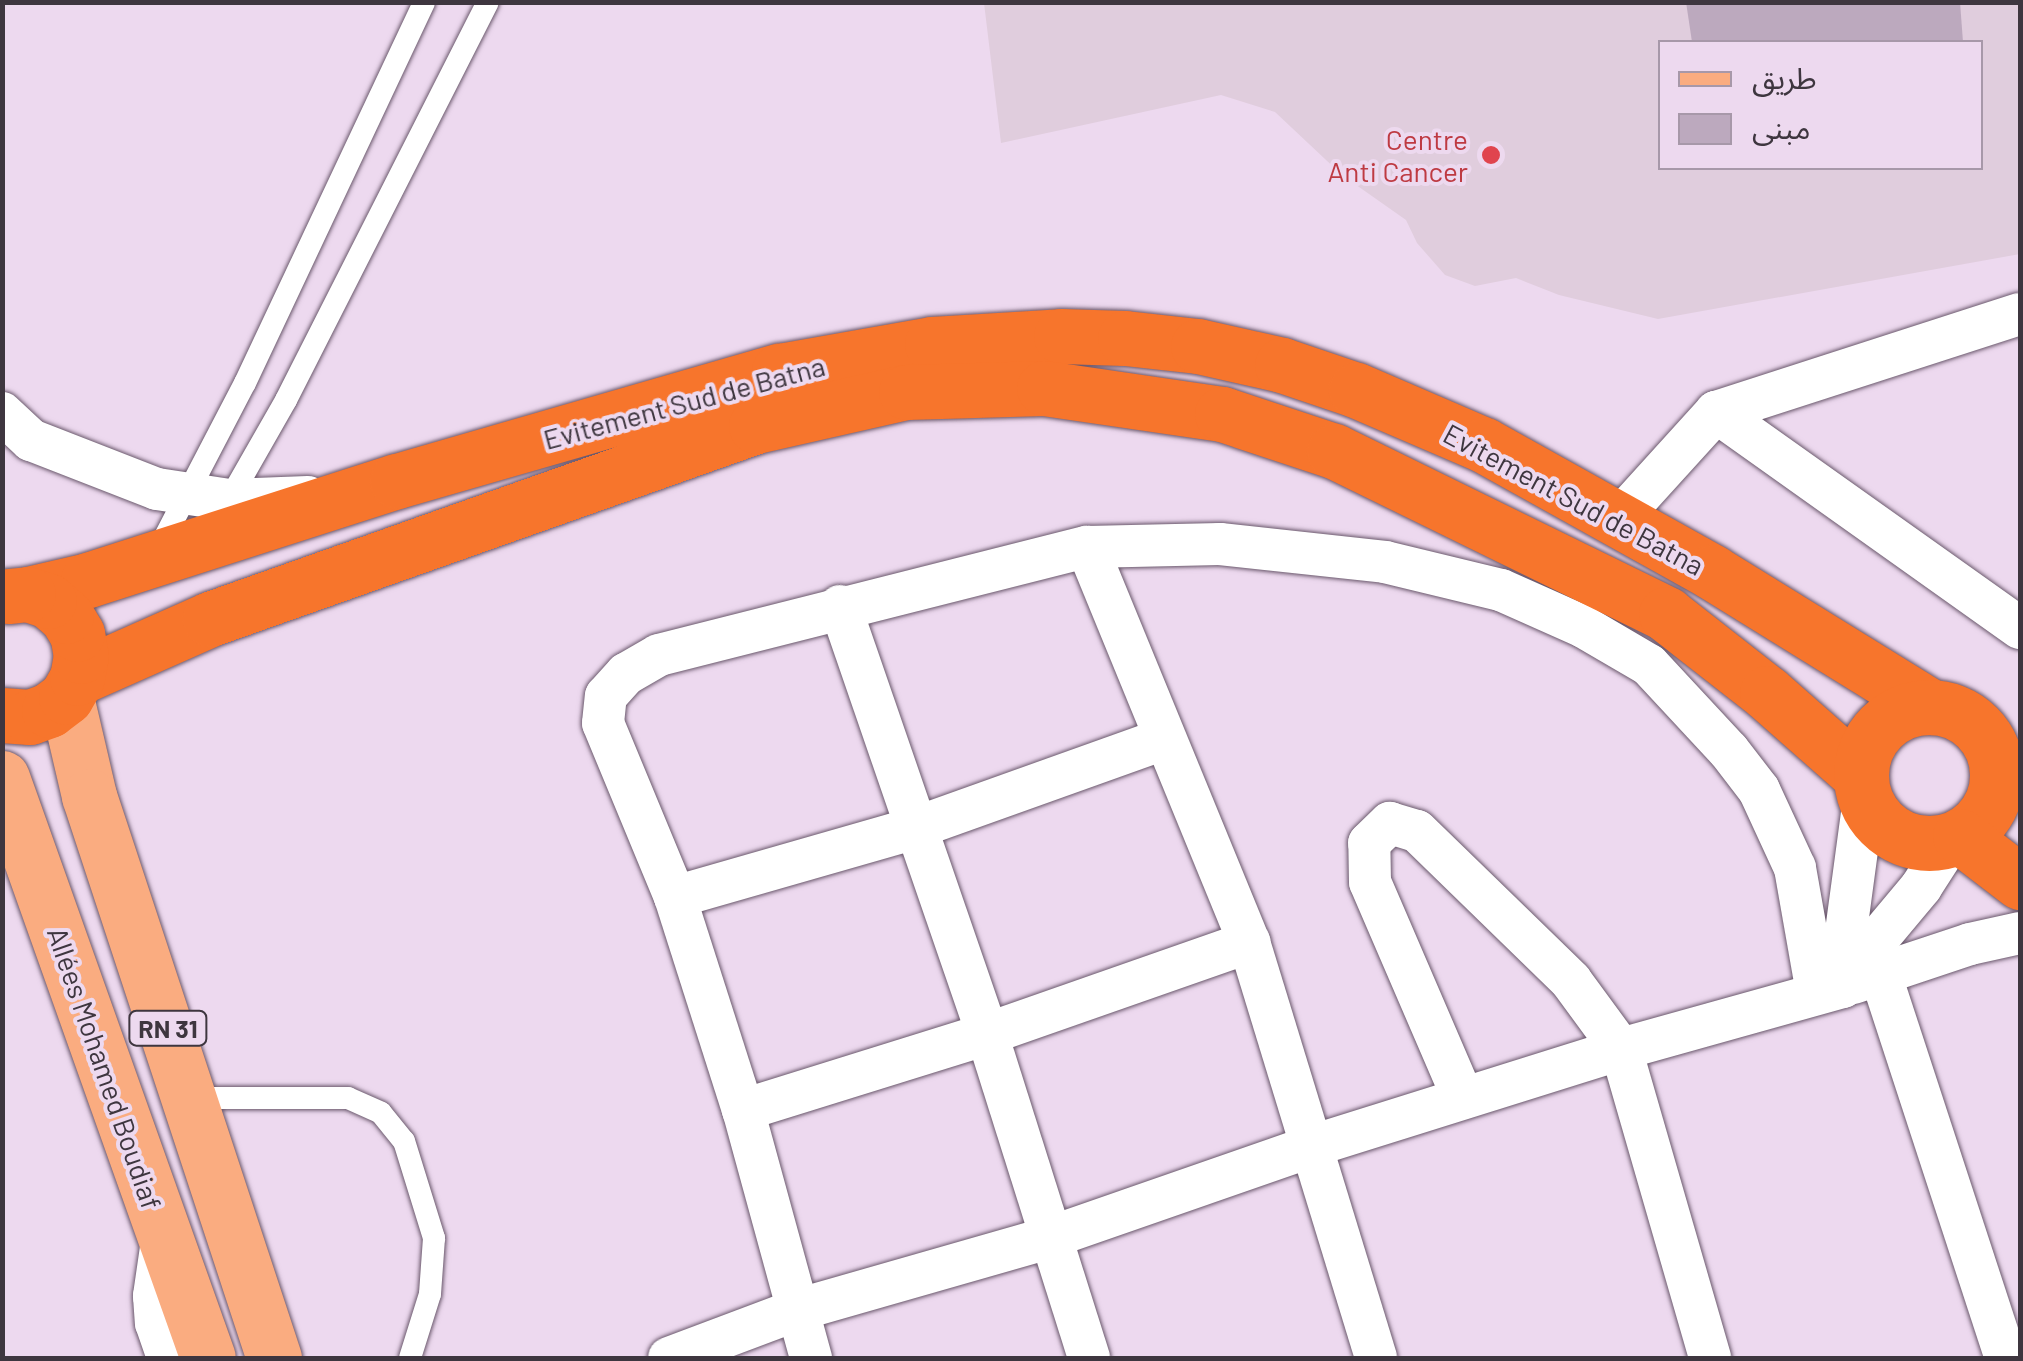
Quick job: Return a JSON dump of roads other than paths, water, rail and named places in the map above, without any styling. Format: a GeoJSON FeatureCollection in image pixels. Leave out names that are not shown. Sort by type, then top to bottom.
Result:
{"type":"FeatureCollection","features":[{"type":"Feature","properties":{"kind":"highway","name":"Evitement Sud de Batna"},"geometry":{"type":"LineString","coordinates":[[9,595],[153,559],[349,496],[779,371],[932,344],[1061,336],[1198,346],[1301,371],[1484,445],[1932,706]]}},
{"type":"Feature","properties":{"kind":"highway","name":"Evitement Sud de Batna"},"geometry":{"type":"LineString","coordinates":[[2,714],[30,716],[50,710],[72,687],[143,645],[244,606],[756,426],[906,392],[1044,388],[1222,414],[1334,451],[1666,614],[1767,693],[1862,786]]}},
{"type":"Feature","properties":{"kind":"highway"},"geometry":{"type":"LineString","coordinates":[[9,595],[49,601],[72,625],[81,656],[72,687]]}},
{"type":"Feature","properties":{"kind":"highway"},"geometry":{"type":"LineString","coordinates":[[1932,706],[1973,722],[2004,754],[1996,760],[1997,782],[1978,822],[1955,838],[1930,844],[1890,831],[1862,786],[1864,753],[1882,726],[1910,709],[1932,706]]}},
{"type":"Feature","properties":{"kind":"highway"},"geometry":{"type":"LineString","coordinates":[[1955,838],[2020,882]]}},
{"type":"Feature","properties":{"kind":"main road","name":"RN 31"},"geometry":{"type":"LineString","coordinates":[[72,687],[89,796],[274,1358]]}},
{"type":"Feature","properties":{"kind":"main road","name":"Allées Mohamed Boudiaf"},"geometry":{"type":"LineString","coordinates":[[2,778],[208,1358]]}},
{"type":"Feature","properties":{"kind":"street"},"geometry":{"type":"LineString","coordinates":[[1618,520],[1716,412],[2020,314]]}},
{"type":"Feature","properties":{"kind":"street"},"geometry":{"type":"LineString","coordinates":[[1716,412],[2020,628]]}},
{"type":"Feature","properties":{"kind":"street"},"geometry":{"type":"LineString","coordinates":[[2,413],[31,440],[209,498],[349,496]]}},
{"type":"Feature","properties":{"kind":"street"},"geometry":{"type":"LineString","coordinates":[[810,1358],[742,1110],[675,898],[603,723],[606,696],[626,674],[659,655],[840,606],[1086,546],[1220,544],[1384,562],[1501,590],[1584,627],[1649,666],[1729,751],[1766,806],[2006,1358]]}},
{"type":"Feature","properties":{"kind":"street"},"geometry":{"type":"LineString","coordinates":[[1086,546],[1249,942],[1376,1358]]}},
{"type":"Feature","properties":{"kind":"street"},"geometry":{"type":"LineString","coordinates":[[840,606],[987,1034],[1089,1358]]}},
{"type":"Feature","properties":{"kind":"street"},"geometry":{"type":"LineString","coordinates":[[675,898],[915,828],[1164,740]]}},
{"type":"Feature","properties":{"kind":"street"},"geometry":{"type":"LineString","coordinates":[[1846,983],[1845,938],[1862,786]]}},
{"type":"Feature","properties":{"kind":"street"},"geometry":{"type":"LineString","coordinates":[[1463,1098],[1370,882],[1368,843],[1390,822],[1417,831],[1557,967],[1622,1049],[1710,1358]]}},
{"type":"Feature","properties":{"kind":"street"},"geometry":{"type":"LineString","coordinates":[[1846,983],[1955,838]]}},
{"type":"Feature","properties":{"kind":"street"},"geometry":{"type":"LineString","coordinates":[[669,1358],[797,1310],[1051,1237],[1463,1098],[1970,944],[2020,934]]}},
{"type":"Feature","properties":{"kind":"street"},"geometry":{"type":"LineString","coordinates":[[742,1110],[987,1034],[1249,942]]}},
{"type":"Feature","properties":{"kind":"street"},"geometry":{"type":"LineString","coordinates":[[163,1234],[154,1296],[156,1323],[168,1358]]}},
{"type":"Feature","properties":{"kind":"lane"},"geometry":{"type":"LineString","coordinates":[[209,498],[424,2]]}},
{"type":"Feature","properties":{"kind":"lane"},"geometry":{"type":"LineString","coordinates":[[153,559],[209,498],[286,400],[488,2]]}},
{"type":"Feature","properties":{"kind":"lane"},"geometry":{"type":"LineString","coordinates":[[190,1098],[348,1098],[381,1113],[404,1141],[434,1238],[430,1294],[410,1358]]}},
{"type":"Feature","properties":{"kind":"place","name":"Centre Anti Cancer"},"geometry":{"type":"Point","coordinates":[1491,155]}}]}
